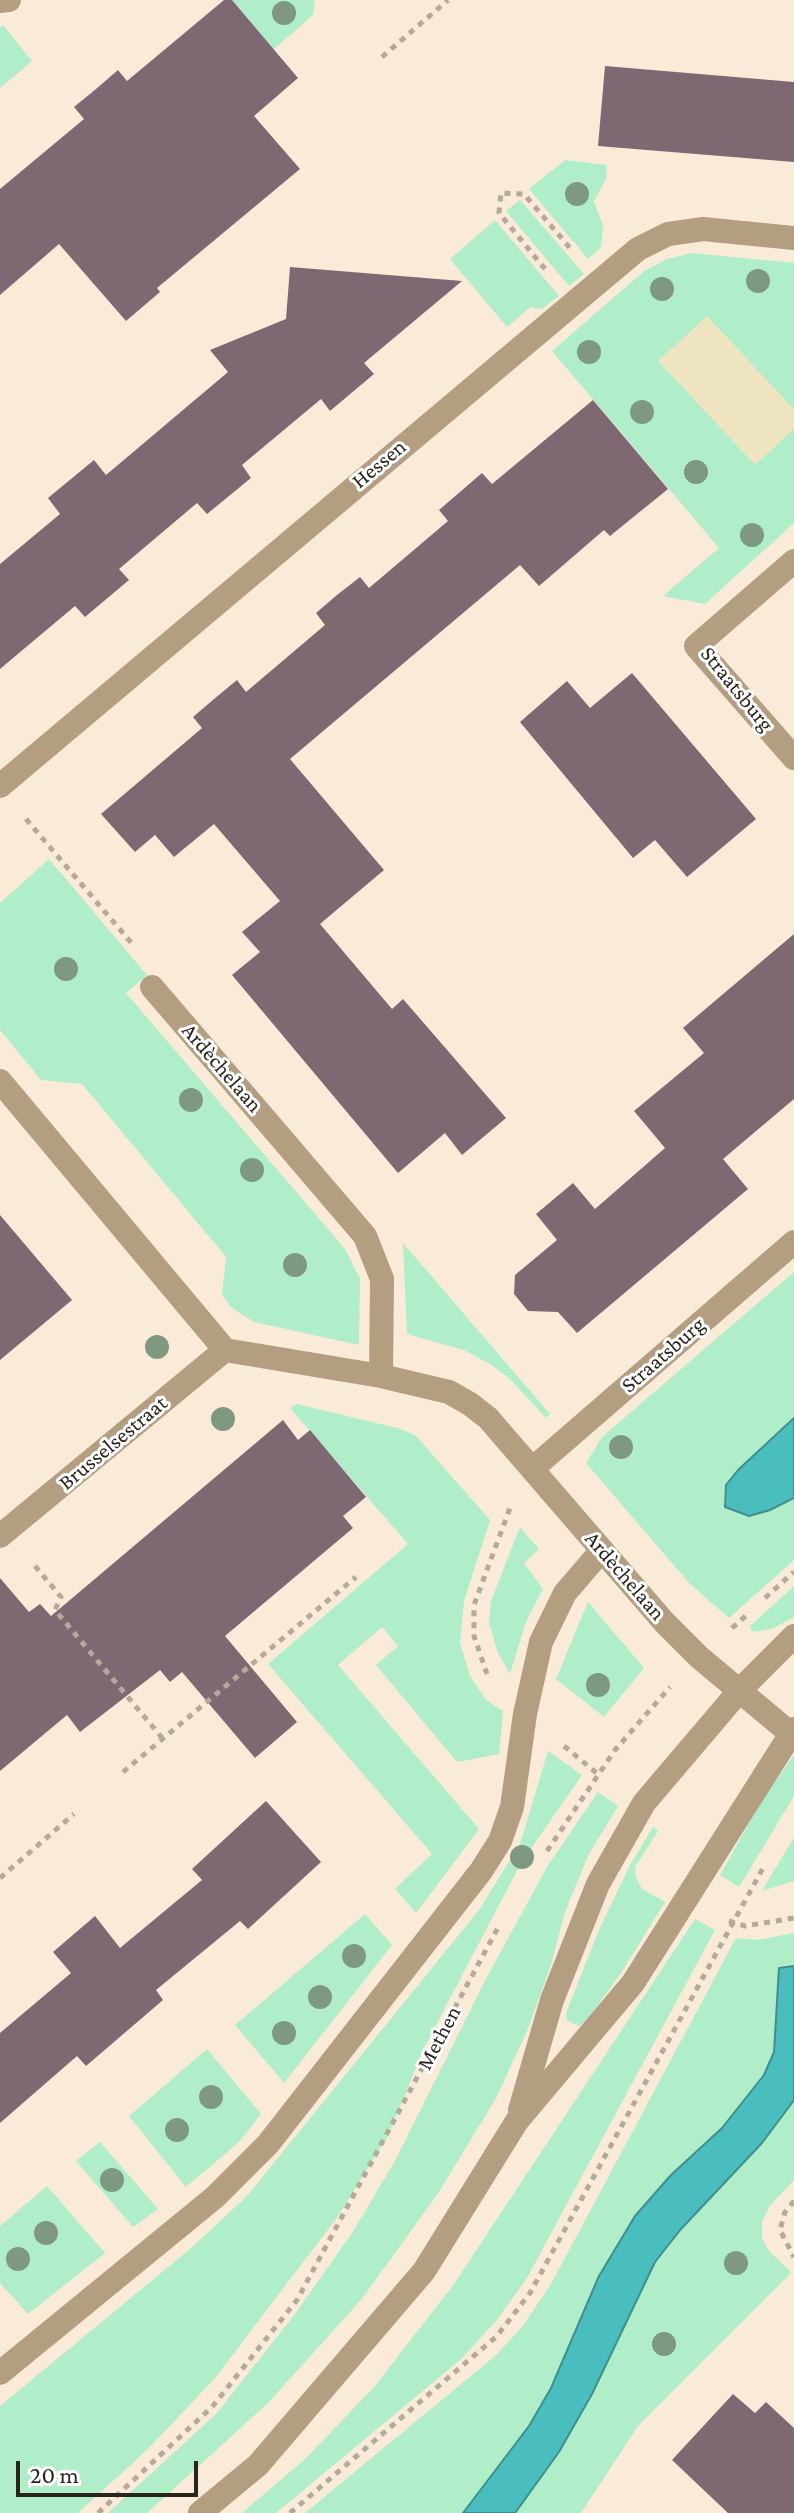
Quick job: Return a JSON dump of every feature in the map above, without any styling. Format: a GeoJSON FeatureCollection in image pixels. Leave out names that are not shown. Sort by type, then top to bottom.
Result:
{"type":"FeatureCollection","features":[{"type":"Feature","properties":{"kind":"street"},"geometry":{"type":"LineString","coordinates":[[0,1],[9,0]]}},
{"type":"Feature","properties":{"kind":"street","name":"Hessen"},"geometry":{"type":"LineString","coordinates":[[0,786],[529,337],[638,249],[668,234],[703,229],[794,238]]}},
{"type":"Feature","properties":{"kind":"street","name":"Straatsburg"},"geometry":{"type":"LineString","coordinates":[[794,561],[696,646],[794,758]]}},
{"type":"Feature","properties":{"kind":"street","name":"Ardèchelaan"},"geometry":{"type":"LineString","coordinates":[[152,987],[365,1236],[382,1279],[381,1376]]}},
{"type":"Feature","properties":{"kind":"street"},"geometry":{"type":"LineString","coordinates":[[0,1081],[225,1350]]}},
{"type":"Feature","properties":{"kind":"street","name":"Straatsburg"},"geometry":{"type":"LineString","coordinates":[[532,1469],[794,1242]]}},
{"type":"Feature","properties":{"kind":"street","name":"Ardèchelaan"},"geometry":{"type":"LineString","coordinates":[[225,1350],[381,1376],[449,1392],[470,1404],[488,1418],[699,1657],[792,1731]]}},
{"type":"Feature","properties":{"kind":"street","name":"Brusselsestraat"},"geometry":{"type":"LineString","coordinates":[[3,1535],[225,1350]]}},
{"type":"Feature","properties":{"kind":"street"},"geometry":{"type":"LineString","coordinates":[[0,2373],[215,2197],[268,2144],[481,1871],[500,1841],[512,1807],[525,1714],[541,1642],[565,1593],[602,1550]]}},
{"type":"Feature","properties":{"kind":"street"},"geometry":{"type":"LineString","coordinates":[[517,2121],[552,2000],[598,1884],[644,1803],[740,1690],[794,1636]]}},
{"type":"Feature","properties":{"kind":"street"},"geometry":{"type":"LineString","coordinates":[[200,2513],[258,2465],[424,2271],[517,2121],[633,1983],[792,1731]]}},
{"type":"Feature","properties":{"kind":"path"},"geometry":{"type":"LineString","coordinates":[[382,57],[448,0]]}},
{"type":"Feature","properties":{"kind":"path"},"geometry":{"type":"LineString","coordinates":[[574,303],[499,213],[501,193],[524,194],[599,282]]}},
{"type":"Feature","properties":{"kind":"path"},"geometry":{"type":"LineString","coordinates":[[19,811],[156,972],[152,987]]}},
{"type":"Feature","properties":{"kind":"path"},"geometry":{"type":"LineString","coordinates":[[3,1535],[61,1597],[55,1610],[163,1739]]}},
{"type":"Feature","properties":{"kind":"path"},"geometry":{"type":"LineString","coordinates":[[538,1864],[615,1750],[699,1657],[794,1572]]}},
{"type":"Feature","properties":{"kind":"path"},"geometry":{"type":"LineString","coordinates":[[123,1772],[356,1577]]}},
{"type":"Feature","properties":{"kind":"path"},"geometry":{"type":"LineString","coordinates":[[0,1878],[74,1814]]}},
{"type":"Feature","properties":{"kind":"path"},"geometry":{"type":"LineString","coordinates":[[290,2513],[497,2336],[530,2293],[730,1922],[764,1866]]}},
{"type":"Feature","properties":{"kind":"path","name":"Methen"},"geometry":{"type":"LineString","coordinates":[[98,2513],[212,2407],[297,2300],[504,1916]]}},
{"type":"Feature","properties":{"kind":"path"},"geometry":{"type":"LineString","coordinates":[[730,1922],[762,1925],[794,1918]]}},
{"type":"Feature","properties":{"kind":"path"},"geometry":{"type":"LineString","coordinates":[[794,2201],[785,2212],[780,2230],[794,2257]]}},
{"type":"Feature","properties":{"kind":"green space"},"geometry":{"type":"Polygon","coordinates":[[[232,0],[315,1],[313,15],[273,50],[232,0]]]}},
{"type":"Feature","properties":{"kind":"green space"},"geometry":{"type":"Polygon","coordinates":[[[3,25],[32,61],[0,88],[0,28],[3,25]]]}},
{"type":"Feature","properties":{"kind":"green space"},"geometry":{"type":"Polygon","coordinates":[[[565,160],[607,165],[606,179],[594,201],[603,226],[601,247],[588,259],[529,189],[565,160]]]}},
{"type":"Feature","properties":{"kind":"green space"},"geometry":{"type":"Polygon","coordinates":[[[520,200],[584,274],[569,286],[506,211],[520,200]]]}},
{"type":"Feature","properties":{"kind":"green space"},"geometry":{"type":"Polygon","coordinates":[[[495,220],[559,296],[542,309],[531,307],[507,327],[450,259],[495,220]]]}},
{"type":"Feature","properties":{"kind":"green space"},"geometry":{"type":"Polygon","coordinates":[[[692,253],[794,263],[794,523],[705,604],[663,596],[719,548],[552,351],[643,272],[667,259],[692,253]]]}},
{"type":"Feature","properties":{"kind":"green space"},"geometry":{"type":"Polygon","coordinates":[[[49,859],[147,975],[126,993],[345,1249],[360,1279],[359,1345],[254,1322],[232,1308],[222,1295],[226,1257],[82,1084],[41,1080],[0,1030],[0,903],[49,859]]]}},
{"type":"Feature","properties":{"kind":"green space"},"geometry":{"type":"Polygon","coordinates":[[[403,1243],[550,1414],[546,1418],[510,1379],[490,1364],[464,1350],[407,1334],[403,1243]]]}},
{"type":"Feature","properties":{"kind":"green space"},"geometry":{"type":"Polygon","coordinates":[[[794,1272],[794,1560],[729,1618],[690,1584],[586,1463],[602,1437],[794,1272]]]}},
{"type":"Feature","properties":{"kind":"green space"},"geometry":{"type":"Polygon","coordinates":[[[297,1404],[401,1429],[416,1436],[490,1520],[464,1601],[460,1643],[470,1676],[486,1700],[503,1711],[499,1754],[457,1762],[376,1665],[398,1646],[382,1627],[338,1665],[479,1829],[416,1913],[395,1889],[432,1854],[268,1664],[408,1544],[290,1408],[297,1404]]]}},
{"type":"Feature","properties":{"kind":"green space"},"geometry":{"type":"Polygon","coordinates":[[[520,1527],[539,1549],[524,1563],[543,1589],[526,1622],[510,1674],[498,1653],[489,1623],[491,1601],[520,1527]]]}},
{"type":"Feature","properties":{"kind":"green space"},"geometry":{"type":"Polygon","coordinates":[[[794,1586],[794,1617],[772,1629],[753,1632],[750,1626],[794,1586]]]}},
{"type":"Feature","properties":{"kind":"green space"},"geometry":{"type":"Polygon","coordinates":[[[588,1602],[644,1668],[604,1717],[556,1679],[588,1602]]]}},
{"type":"Feature","properties":{"kind":"green space"},"geometry":{"type":"Polygon","coordinates":[[[548,1751],[582,1775],[521,1863],[424,2048],[388,2136],[336,2219],[215,2378],[149,2448],[78,2513],[0,2513],[0,2406],[190,2249],[247,2196],[479,1910],[520,1844],[548,1751]]]}},
{"type":"Feature","properties":{"kind":"green space"},"geometry":{"type":"Polygon","coordinates":[[[794,1755],[794,1796],[739,1887],[720,1875],[762,1800],[794,1755]]]}},
{"type":"Feature","properties":{"kind":"green space"},"geometry":{"type":"Polygon","coordinates":[[[598,1792],[618,1806],[588,1856],[566,1909],[550,1968],[527,2031],[496,2098],[439,2192],[361,2300],[268,2403],[147,2513],[108,2513],[216,2414],[295,2314],[354,2230],[395,2161],[488,1975],[547,1867],[598,1792]]]}},
{"type":"Feature","properties":{"kind":"green space"},"geometry":{"type":"Polygon","coordinates":[[[653,1827],[658,1831],[635,1867],[636,1877],[642,1889],[665,1902],[621,1973],[585,2023],[579,2026],[567,2020],[566,2013],[599,1930],[629,1867],[653,1827]]]}},
{"type":"Feature","properties":{"kind":"green space"},"geometry":{"type":"Polygon","coordinates":[[[793,1839],[794,1881],[762,1891],[793,1839]]]}},
{"type":"Feature","properties":{"kind":"green space"},"geometry":{"type":"Polygon","coordinates":[[[365,1914],[392,1945],[284,2083],[235,2025],[365,1914]]]}},
{"type":"Feature","properties":{"kind":"green space"},"geometry":{"type":"Polygon","coordinates":[[[695,1919],[715,1930],[527,2278],[496,2321],[460,2360],[276,2513],[242,2513],[306,2458],[375,2386],[454,2284],[695,1919]]]}},
{"type":"Feature","properties":{"kind":"green space"},"geometry":{"type":"Polygon","coordinates":[[[794,1933],[794,2180],[769,2207],[762,2222],[762,2238],[768,2250],[791,2272],[638,2426],[581,2513],[515,2513],[559,2452],[655,2262],[704,2206],[635,2216],[599,2276],[551,2388],[529,2426],[463,2513],[305,2513],[495,2356],[522,2327],[551,2284],[736,1938],[758,1940],[794,1933]]]}},
{"type":"Feature","properties":{"kind":"green space"},"geometry":{"type":"Polygon","coordinates":[[[207,2049],[261,2114],[239,2142],[186,2187],[129,2116],[207,2049]]]}},
{"type":"Feature","properties":{"kind":"green space"},"geometry":{"type":"Polygon","coordinates":[[[100,2142],[158,2209],[133,2227],[76,2161],[100,2142]]]}},
{"type":"Feature","properties":{"kind":"green space"},"geometry":{"type":"Polygon","coordinates":[[[47,2186],[105,2253],[28,2314],[0,2283],[0,2226],[47,2186]]]}},
{"type":"Feature","properties":{"kind":"sand"},"geometry":{"type":"Polygon","coordinates":[[[707,316],[794,409],[794,429],[755,465],[658,361],[707,316]]]}},
{"type":"Feature","properties":{"kind":"water"},"geometry":{"type":"Polygon","coordinates":[[[794,1418],[794,1498],[749,1516],[725,1507],[726,1485],[794,1418]]]}},
{"type":"Feature","properties":{"kind":"water"},"geometry":{"type":"Polygon","coordinates":[[[794,1966],[794,2100],[762,2143],[681,2229],[655,2262],[592,2394],[559,2452],[515,2513],[463,2513],[529,2426],[551,2388],[599,2276],[635,2216],[671,2175],[722,2128],[764,2075],[774,2052],[779,1968],[794,1966]]]}},
{"type":"Feature","properties":{"kind":"building"},"geometry":{"type":"Polygon","coordinates":[[[224,0],[232,0],[298,78],[254,116],[300,169],[157,288],[160,292],[126,321],[59,244],[0,295],[0,189],[84,119],[74,107],[118,70],[127,81],[224,0]]]}},
{"type":"Feature","properties":{"kind":"building"},"geometry":{"type":"Polygon","coordinates":[[[605,66],[794,82],[794,162],[598,146],[605,66]]]}},
{"type":"Feature","properties":{"kind":"building"},"geometry":{"type":"Polygon","coordinates":[[[290,267],[462,281],[364,363],[374,374],[330,411],[321,399],[242,465],[251,478],[207,514],[197,503],[119,569],[129,580],[85,617],[75,606],[0,669],[0,564],[60,514],[48,498],[94,460],[106,475],[228,372],[210,350],[286,319],[290,267]]]}},
{"type":"Feature","properties":{"kind":"building"},"geometry":{"type":"Polygon","coordinates":[[[593,400],[668,489],[610,536],[604,530],[539,586],[520,565],[290,759],[384,870],[320,924],[392,1009],[403,999],[506,1118],[462,1155],[445,1133],[398,1173],[232,975],[260,952],[242,932],[280,901],[214,824],[174,857],[155,835],[135,852],[101,814],[202,728],[193,717],[214,699],[237,680],[246,692],[325,625],[316,613],[337,595],[360,577],[369,588],[448,521],[439,510],[482,473],[492,484],[593,400]]]}},
{"type":"Feature","properties":{"kind":"building"},"geometry":{"type":"Polygon","coordinates":[[[632,673],[756,819],[687,877],[655,840],[633,858],[520,722],[567,681],[590,708],[632,673]]]}},
{"type":"Feature","properties":{"kind":"building"},"geometry":{"type":"Polygon","coordinates":[[[794,934],[794,1099],[723,1159],[748,1189],[577,1333],[558,1312],[528,1311],[514,1294],[515,1275],[557,1240],[536,1214],[573,1183],[595,1209],[665,1148],[634,1111],[704,1053],[683,1028],[794,934]]]}},
{"type":"Feature","properties":{"kind":"building"},"geometry":{"type":"Polygon","coordinates":[[[0,1215],[72,1300],[0,1360],[0,1215]]]}},
{"type":"Feature","properties":{"kind":"building"},"geometry":{"type":"Polygon","coordinates":[[[283,1420],[298,1440],[310,1430],[366,1497],[343,1516],[353,1528],[225,1636],[297,1722],[255,1758],[182,1672],[170,1682],[160,1670],[80,1732],[67,1715],[0,1771],[0,1578],[29,1612],[40,1604],[51,1616],[283,1420]]]}},
{"type":"Feature","properties":{"kind":"building"},"geometry":{"type":"Polygon","coordinates":[[[266,1801],[321,1862],[248,1929],[240,1921],[156,1990],[163,2000],[86,2066],[77,2056],[0,2123],[0,2033],[71,1973],[53,1952],[95,1916],[120,1948],[202,1880],[192,1869],[266,1801]]]}},
{"type":"Feature","properties":{"kind":"building"},"geometry":{"type":"Polygon","coordinates":[[[733,2394],[755,2413],[766,2402],[794,2428],[794,2513],[728,2513],[672,2460],[733,2394]]]}}]}
